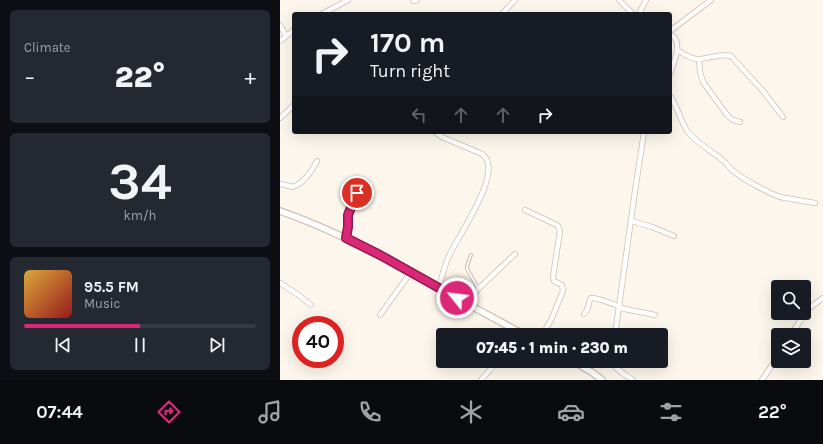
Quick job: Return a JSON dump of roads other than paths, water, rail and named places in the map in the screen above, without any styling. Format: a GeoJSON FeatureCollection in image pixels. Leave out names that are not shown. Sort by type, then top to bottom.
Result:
{"type":"FeatureCollection","features":[{"type":"Feature","properties":{"kind":"street"},"geometry":{"type":"LineString","coordinates":[[326,12],[348,0]]}},
{"type":"Feature","properties":{"kind":"street"},"geometry":{"type":"LineString","coordinates":[[504,12],[515,0]]}},
{"type":"Feature","properties":{"kind":"street"},"geometry":{"type":"LineString","coordinates":[[619,0],[631,12]]}},
{"type":"Feature","properties":{"kind":"street"},"geometry":{"type":"LineString","coordinates":[[640,12],[646,0]]}},
{"type":"Feature","properties":{"kind":"street"},"geometry":{"type":"LineString","coordinates":[[672,29],[711,0]]}},
{"type":"Feature","properties":{"kind":"street"},"geometry":{"type":"LineString","coordinates":[[280,25],[286,36]]}},
{"type":"Feature","properties":{"kind":"street"},"geometry":{"type":"LineString","coordinates":[[280,41],[292,32]]}},
{"type":"Feature","properties":{"kind":"street"},"geometry":{"type":"LineString","coordinates":[[672,36],[677,42],[677,50],[672,67]]}},
{"type":"Feature","properties":{"kind":"street"},"geometry":{"type":"LineString","coordinates":[[677,50],[688,56],[699,59],[720,55],[731,56],[763,91],[783,117]]}},
{"type":"Feature","properties":{"kind":"street"},"geometry":{"type":"LineString","coordinates":[[699,59],[702,82],[727,115],[733,120],[740,122]]}},
{"type":"Feature","properties":{"kind":"street"},"geometry":{"type":"LineString","coordinates":[[672,99],[688,132],[695,140],[721,158],[732,170],[780,197],[815,203]]}},
{"type":"Feature","properties":{"kind":"street"},"geometry":{"type":"LineString","coordinates":[[280,118],[292,107]]}},
{"type":"Feature","properties":{"kind":"street"},"geometry":{"type":"LineString","coordinates":[[438,134],[442,137],[482,154],[488,160],[486,184],[483,194],[449,256],[439,288]]}},
{"type":"Feature","properties":{"kind":"street"},"geometry":{"type":"LineString","coordinates":[[616,328],[644,134]]}},
{"type":"Feature","properties":{"kind":"street"},"geometry":{"type":"LineString","coordinates":[[280,184],[293,187],[300,184],[309,174],[317,161]]}},
{"type":"Feature","properties":{"kind":"street"},"geometry":{"type":"LineString","coordinates":[[346,238],[348,215],[357,193]]}},
{"type":"Feature","properties":{"kind":"street"},"geometry":{"type":"LineString","coordinates":[[525,210],[555,224],[558,226],[560,231],[553,277],[554,281],[561,284],[563,288],[547,328]]}},
{"type":"Feature","properties":{"kind":"street"},"geometry":{"type":"LineString","coordinates":[[280,211],[324,228],[380,255],[512,328]]}},
{"type":"Feature","properties":{"kind":"street"},"geometry":{"type":"LineString","coordinates":[[632,222],[674,236]]}},
{"type":"Feature","properties":{"kind":"street"},"geometry":{"type":"LineString","coordinates":[[467,304],[478,289],[514,254]]}},
{"type":"Feature","properties":{"kind":"street"},"geometry":{"type":"LineString","coordinates":[[380,315],[411,272]]}},
{"type":"Feature","properties":{"kind":"street"},"geometry":{"type":"LineString","coordinates":[[280,283],[311,305]]}},
{"type":"Feature","properties":{"kind":"street"},"geometry":{"type":"LineString","coordinates":[[584,314],[588,309],[591,298],[594,298],[620,307],[655,315]]}},
{"type":"Feature","properties":{"kind":"street"},"geometry":{"type":"LineString","coordinates":[[796,328],[808,309],[823,298]]}},
{"type":"Feature","properties":{"kind":"street"},"geometry":{"type":"LineString","coordinates":[[762,380],[771,366]]}},
{"type":"Feature","properties":{"kind":"street"},"geometry":{"type":"LineString","coordinates":[[481,380],[492,368]]}},
{"type":"Feature","properties":{"kind":"street"},"geometry":{"type":"LineString","coordinates":[[585,368],[602,380]]}},
{"type":"Feature","properties":{"kind":"street"},"geometry":{"type":"LineString","coordinates":[[616,368],[633,380]]}},
{"type":"Feature","properties":{"kind":"lane"},"geometry":{"type":"LineString","coordinates":[[471,256],[467,269],[478,289]]}}]}
